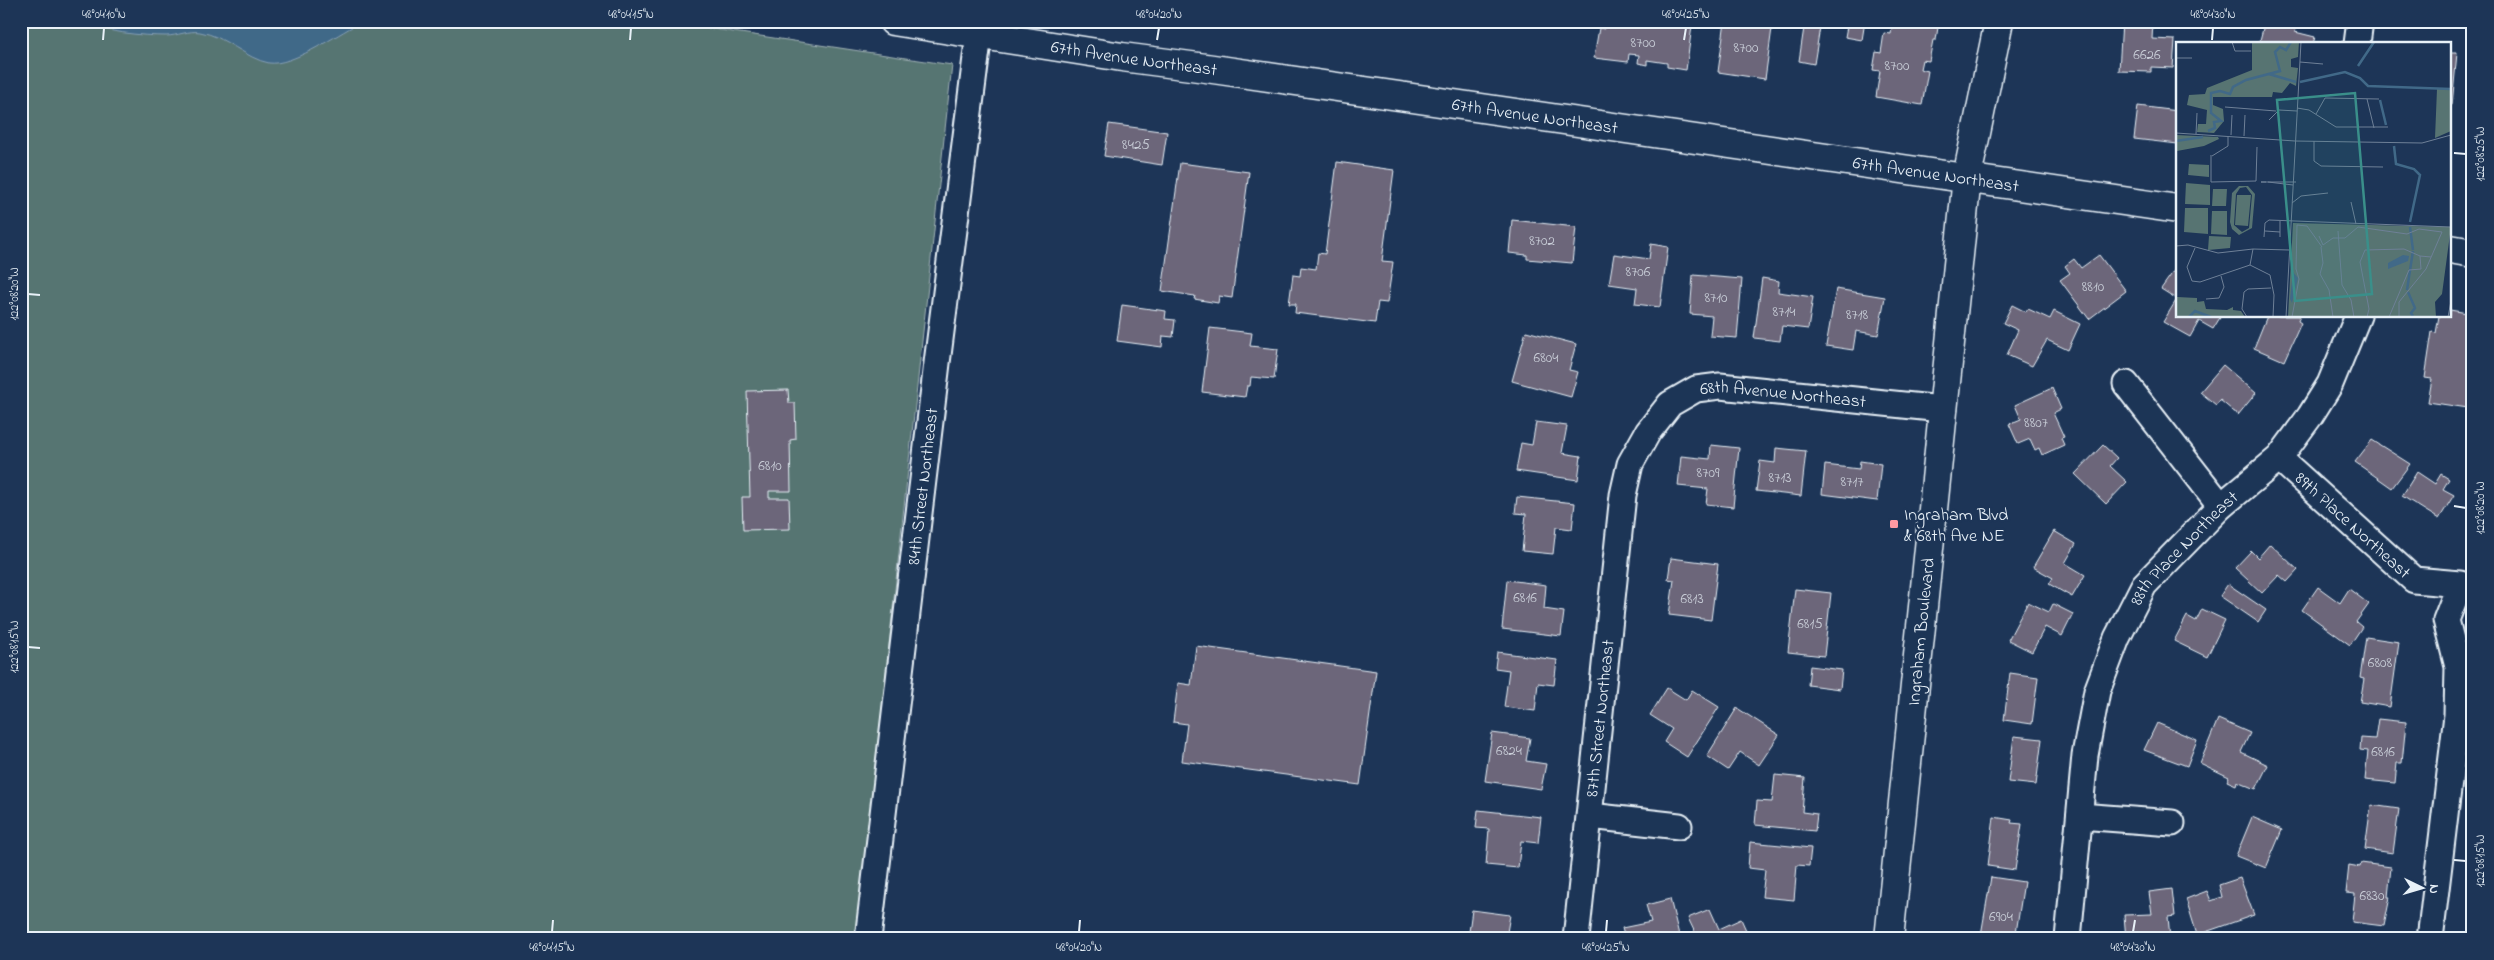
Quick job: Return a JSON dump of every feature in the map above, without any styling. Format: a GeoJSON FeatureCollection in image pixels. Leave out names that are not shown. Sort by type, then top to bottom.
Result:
{"type":"FeatureCollection","features":[{"type":"Feature","properties":{"kind":"main road","name":"67th Avenue Northeast"},"geometry":{"type":"LineString","coordinates":[[893,21],[1122,58],[1967,177],[2176,209]]}},
{"type":"Feature","properties":{"kind":"main road","name":"Ingraham Boulevard"},"geometry":{"type":"LineString","coordinates":[[1889,939],[1967,177],[1998,21]]}},
{"type":"Feature","properties":{"kind":"main road"},"geometry":{"type":"LineString","coordinates":[[2452,250],[2473,252]]}},
{"type":"Feature","properties":{"kind":"street"},"geometry":{"type":"LineString","coordinates":[[2357,42],[2360,21]]}},
{"type":"Feature","properties":{"kind":"street","name":"84th Street Northeast"},"geometry":{"type":"LineString","coordinates":[[868,939],[937,363],[979,34]]}},
{"type":"Feature","properties":{"kind":"street","name":"88th Place Northeast"},"geometry":{"type":"LineString","coordinates":[[2068,939],[2085,755],[2097,691],[2117,638],[2144,585],[2221,506],[2279,458],[2310,416],[2330,384],[2357,318]]}},
{"type":"Feature","properties":{"kind":"street"},"geometry":{"type":"LineString","coordinates":[[2126,384],[2221,506]]}},
{"type":"Feature","properties":{"kind":"street","name":"68th Avenue Northeast"},"geometry":{"type":"LineString","coordinates":[[1623,496],[1630,464],[1648,432],[1670,404],[1696,389],[1720,386],[1942,409]]}},
{"type":"Feature","properties":{"kind":"street","name":"89th Place Northeast"},"geometry":{"type":"LineString","coordinates":[[2279,458],[2414,580],[2460,584],[2446,620],[2458,668],[2457,715],[2430,939]]}},
{"type":"Feature","properties":{"kind":"street","name":"87th Street Northeast"},"geometry":{"type":"LineString","coordinates":[[1576,939],[1623,496]]}},
{"type":"Feature","properties":{"kind":"street"},"geometry":{"type":"LineString","coordinates":[[1590,816],[1679,826]]}},
{"type":"Feature","properties":{"kind":"street"},"geometry":{"type":"LineString","coordinates":[[2080,816],[2172,822]]}},
{"type":"Feature","properties":{"kind":"green space"},"geometry":{"type":"Polygon","coordinates":[[[21,21],[661,21],[952,65],[857,939],[21,939],[21,21]]]}},
{"type":"Feature","properties":{"kind":"water"},"geometry":{"type":"Polygon","coordinates":[[[81,21],[352,21],[352,27],[300,56],[278,63],[269,63],[260,61],[209,34],[192,32],[166,36],[122,33],[81,21]]]}},
{"type":"Feature","properties":{"kind":"building"},"geometry":{"type":"Polygon","coordinates":[[[1605,21],[1667,21],[1692,26],[1686,70],[1667,67],[1667,63],[1647,60],[1647,65],[1638,63],[1639,55],[1629,54],[1628,62],[1594,58],[1599,28],[1604,29],[1605,21]]]}},
{"type":"Feature","properties":{"kind":"building"},"geometry":{"type":"Polygon","coordinates":[[[1725,21],[1773,21],[1765,79],[1718,72],[1725,21]]]}},
{"type":"Feature","properties":{"kind":"building"},"geometry":{"type":"Polygon","coordinates":[[[1805,21],[1821,21],[1814,64],[1799,61],[1805,21]]]}},
{"type":"Feature","properties":{"kind":"building"},"geometry":{"type":"Polygon","coordinates":[[[1848,21],[1865,21],[1862,40],[1845,37],[1848,21]]]}},
{"type":"Feature","properties":{"kind":"building"},"geometry":{"type":"Polygon","coordinates":[[[1893,21],[1939,21],[1936,40],[1933,40],[1929,61],[1922,60],[1920,69],[1928,71],[1922,105],[1876,97],[1880,71],[1873,70],[1876,52],[1881,53],[1884,33],[1891,34],[1893,21]]]}},
{"type":"Feature","properties":{"kind":"building"},"geometry":{"type":"Polygon","coordinates":[[[2122,21],[2153,21],[2152,39],[2175,40],[2173,68],[2151,67],[2151,72],[2119,71],[2122,21]]]}},
{"type":"Feature","properties":{"kind":"building"},"geometry":{"type":"Polygon","coordinates":[[[2265,21],[2298,21],[2295,32],[2315,37],[2314,42],[2260,42],[2265,21]]]}},
{"type":"Feature","properties":{"kind":"building"},"geometry":{"type":"Polygon","coordinates":[[[2452,53],[2457,53],[2452,105],[2452,53]]]}},
{"type":"Feature","properties":{"kind":"building"},"geometry":{"type":"Polygon","coordinates":[[[2138,106],[2176,111],[2176,144],[2134,139],[2138,106]]]}},
{"type":"Feature","properties":{"kind":"building"},"geometry":{"type":"Polygon","coordinates":[[[1109,124],[1167,132],[1162,165],[1104,156],[1109,124]]]}},
{"type":"Feature","properties":{"kind":"building"},"geometry":{"type":"Polygon","coordinates":[[[1337,162],[1394,170],[1382,261],[1393,262],[1387,303],[1378,302],[1375,323],[1295,313],[1296,304],[1289,304],[1293,275],[1300,276],[1301,267],[1316,269],[1318,253],[1325,254],[1337,162]]]}},
{"type":"Feature","properties":{"kind":"building"},"geometry":{"type":"Polygon","coordinates":[[[1180,163],[1249,172],[1232,298],[1219,296],[1218,303],[1194,299],[1195,296],[1162,291],[1180,163]]]}},
{"type":"Feature","properties":{"kind":"building"},"geometry":{"type":"Polygon","coordinates":[[[1512,220],[1576,227],[1572,263],[1527,259],[1527,255],[1509,253],[1512,220]]]}},
{"type":"Feature","properties":{"kind":"building"},"geometry":{"type":"Polygon","coordinates":[[[1651,244],[1668,247],[1660,307],[1635,304],[1637,288],[1609,284],[1614,254],[1649,259],[1651,244]]]}},
{"type":"Feature","properties":{"kind":"building"},"geometry":{"type":"Polygon","coordinates":[[[2099,255],[2126,291],[2089,319],[2060,280],[2070,273],[2065,266],[2074,259],[2081,268],[2099,255]]]}},
{"type":"Feature","properties":{"kind":"building"},"geometry":{"type":"Polygon","coordinates":[[[2176,268],[2176,298],[2161,289],[2176,268]]]}},
{"type":"Feature","properties":{"kind":"building"},"geometry":{"type":"Polygon","coordinates":[[[1693,275],[1742,279],[1737,338],[1710,336],[1712,316],[1690,314],[1693,275]]]}},
{"type":"Feature","properties":{"kind":"building"},"geometry":{"type":"Polygon","coordinates":[[[1762,278],[1779,281],[1778,292],[1813,297],[1808,329],[1782,326],[1780,341],[1754,338],[1762,278]]]}},
{"type":"Feature","properties":{"kind":"building"},"geometry":{"type":"Polygon","coordinates":[[[1836,289],[1885,297],[1878,335],[1856,331],[1853,350],[1826,346],[1836,289]]]}},
{"type":"Feature","properties":{"kind":"building"},"geometry":{"type":"Polygon","coordinates":[[[2176,301],[2176,318],[2220,318],[2213,329],[2199,321],[2190,337],[2163,322],[2176,301]]]}},
{"type":"Feature","properties":{"kind":"building"},"geometry":{"type":"Polygon","coordinates":[[[1122,305],[1166,311],[1165,319],[1175,320],[1173,337],[1163,336],[1162,347],[1117,341],[1122,305]]]}},
{"type":"Feature","properties":{"kind":"building"},"geometry":{"type":"Polygon","coordinates":[[[2012,305],[2026,312],[2028,309],[2050,319],[2054,311],[2080,324],[2068,350],[2047,340],[2032,366],[2007,355],[2018,330],[2003,323],[2012,305]]]}},
{"type":"Feature","properties":{"kind":"building"},"geometry":{"type":"Polygon","coordinates":[[[2452,310],[2473,314],[2473,382],[2468,408],[2428,402],[2432,379],[2425,378],[2432,332],[2436,333],[2439,318],[2452,318],[2452,310]]]}},
{"type":"Feature","properties":{"kind":"building"},"geometry":{"type":"Polygon","coordinates":[[[2266,318],[2299,318],[2298,321],[2301,323],[2284,361],[2254,348],[2266,318]]]}},
{"type":"Feature","properties":{"kind":"building"},"geometry":{"type":"Polygon","coordinates":[[[1210,328],[1252,333],[1250,346],[1278,349],[1274,379],[1251,377],[1250,386],[1247,386],[1245,397],[1202,392],[1210,328]]]}},
{"type":"Feature","properties":{"kind":"building"},"geometry":{"type":"Polygon","coordinates":[[[1526,331],[1576,344],[1569,370],[1578,372],[1571,397],[1512,381],[1526,331]]]}},
{"type":"Feature","properties":{"kind":"building"},"geometry":{"type":"Polygon","coordinates":[[[2223,365],[2256,393],[2238,415],[2220,400],[2216,405],[2200,392],[2223,365]]]}},
{"type":"Feature","properties":{"kind":"building"},"geometry":{"type":"Polygon","coordinates":[[[2052,388],[2061,409],[2053,413],[2064,437],[2061,438],[2064,445],[2042,455],[2039,448],[2035,450],[2030,439],[2018,444],[2009,424],[2021,419],[2015,405],[2052,388]]]}},
{"type":"Feature","properties":{"kind":"building"},"geometry":{"type":"Polygon","coordinates":[[[788,390],[789,403],[795,403],[796,439],[790,440],[791,491],[769,491],[769,498],[789,498],[790,529],[743,530],[742,497],[750,497],[747,391],[788,390]]]}},
{"type":"Feature","properties":{"kind":"building"},"geometry":{"type":"Polygon","coordinates":[[[1536,422],[1567,426],[1562,453],[1581,456],[1578,480],[1516,471],[1521,443],[1532,445],[1536,422]]]}},
{"type":"Feature","properties":{"kind":"building"},"geometry":{"type":"Polygon","coordinates":[[[2372,440],[2410,464],[2392,488],[2355,462],[2372,440]]]}},
{"type":"Feature","properties":{"kind":"building"},"geometry":{"type":"Polygon","coordinates":[[[1711,445],[1739,448],[1733,507],[1706,504],[1708,489],[1678,486],[1681,456],[1710,459],[1711,445]]]}},
{"type":"Feature","properties":{"kind":"building"},"geometry":{"type":"Polygon","coordinates":[[[2103,445],[2117,458],[2110,466],[2127,482],[2106,504],[2075,474],[2103,445]]]}},
{"type":"Feature","properties":{"kind":"building"},"geometry":{"type":"Polygon","coordinates":[[[1776,448],[1806,451],[1801,496],[1756,491],[1760,461],[1775,463],[1776,448]]]}},
{"type":"Feature","properties":{"kind":"building"},"geometry":{"type":"Polygon","coordinates":[[[1860,461],[1881,464],[1877,501],[1822,494],[1825,465],[1859,469],[1860,461]]]}},
{"type":"Feature","properties":{"kind":"building"},"geometry":{"type":"Polygon","coordinates":[[[2417,472],[2435,484],[2441,474],[2449,479],[2443,489],[2454,495],[2439,519],[2402,496],[2417,472]]]}},
{"type":"Feature","properties":{"kind":"building"},"geometry":{"type":"Polygon","coordinates":[[[1517,497],[1575,503],[1572,529],[1556,527],[1553,554],[1522,551],[1526,514],[1515,513],[1517,497]]]}},
{"type":"Feature","properties":{"kind":"building"},"geometry":{"type":"Polygon","coordinates":[[[2054,531],[2076,544],[2065,563],[2085,575],[2072,597],[2049,584],[2053,578],[2033,567],[2054,531]]]}},
{"type":"Feature","properties":{"kind":"building"},"geometry":{"type":"Polygon","coordinates":[[[2270,544],[2298,570],[2287,582],[2279,575],[2262,593],[2235,568],[2251,551],[2258,558],[2270,544]]]}},
{"type":"Feature","properties":{"kind":"building"},"geometry":{"type":"Polygon","coordinates":[[[1671,558],[1718,564],[1711,620],[1669,615],[1674,580],[1668,579],[1671,558]]]}},
{"type":"Feature","properties":{"kind":"building"},"geometry":{"type":"Polygon","coordinates":[[[1507,580],[1546,585],[1544,609],[1564,612],[1561,636],[1502,629],[1507,580]]]}},
{"type":"Feature","properties":{"kind":"building"},"geometry":{"type":"Polygon","coordinates":[[[2228,584],[2266,610],[2258,622],[2220,596],[2228,584]]]}},
{"type":"Feature","properties":{"kind":"building"},"geometry":{"type":"Polygon","coordinates":[[[2318,587],[2340,603],[2349,589],[2369,604],[2356,622],[2362,627],[2350,645],[2302,610],[2318,587]]]}},
{"type":"Feature","properties":{"kind":"building"},"geometry":{"type":"Polygon","coordinates":[[[1795,589],[1831,593],[1824,656],[1788,652],[1795,589]]]}},
{"type":"Feature","properties":{"kind":"building"},"geometry":{"type":"Polygon","coordinates":[[[2028,602],[2049,612],[2053,604],[2073,614],[2062,636],[2045,627],[2032,652],[2008,640],[2028,602]]]}},
{"type":"Feature","properties":{"kind":"building"},"geometry":{"type":"Polygon","coordinates":[[[2202,609],[2225,620],[2207,657],[2174,641],[2187,616],[2196,621],[2202,609]]]}},
{"type":"Feature","properties":{"kind":"building"},"geometry":{"type":"Polygon","coordinates":[[[2366,637],[2399,642],[2390,707],[2360,702],[2364,679],[2360,678],[2366,637]]]}},
{"type":"Feature","properties":{"kind":"building"},"geometry":{"type":"Polygon","coordinates":[[[1196,646],[1376,671],[1360,785],[1182,761],[1187,724],[1173,722],[1178,683],[1191,685],[1196,646]]]}},
{"type":"Feature","properties":{"kind":"building"},"geometry":{"type":"Polygon","coordinates":[[[1497,652],[1557,660],[1554,685],[1538,683],[1535,711],[1504,707],[1509,670],[1495,668],[1497,652]]]}},
{"type":"Feature","properties":{"kind":"building"},"geometry":{"type":"Polygon","coordinates":[[[1810,666],[1842,670],[1840,689],[1808,685],[1810,666]]]}},
{"type":"Feature","properties":{"kind":"building"},"geometry":{"type":"Polygon","coordinates":[[[2010,673],[2038,677],[2032,724],[2004,720],[2010,673]]]}},
{"type":"Feature","properties":{"kind":"building"},"geometry":{"type":"Polygon","coordinates":[[[1667,688],[1686,700],[1692,690],[1719,707],[1687,757],[1664,742],[1672,729],[1650,715],[1667,688]]]}},
{"type":"Feature","properties":{"kind":"building"},"geometry":{"type":"Polygon","coordinates":[[[1737,708],[1779,735],[1759,765],[1740,752],[1728,770],[1707,756],[1737,708]]]}},
{"type":"Feature","properties":{"kind":"building"},"geometry":{"type":"Polygon","coordinates":[[[2218,719],[2250,733],[2241,752],[2268,765],[2256,789],[2237,781],[2236,785],[2227,781],[2229,777],[2200,763],[2218,719]]]}},
{"type":"Feature","properties":{"kind":"building"},"geometry":{"type":"Polygon","coordinates":[[[2378,719],[2406,722],[2402,763],[2397,763],[2395,783],[2365,780],[2368,751],[2360,750],[2361,738],[2375,739],[2378,719]]]}},
{"type":"Feature","properties":{"kind":"building"},"geometry":{"type":"Polygon","coordinates":[[[2157,723],[2197,740],[2187,766],[2144,750],[2157,723]]]}},
{"type":"Feature","properties":{"kind":"building"},"geometry":{"type":"Polygon","coordinates":[[[1492,733],[1530,738],[1526,761],[1546,764],[1541,789],[1485,781],[1492,733]]]}},
{"type":"Feature","properties":{"kind":"building"},"geometry":{"type":"Polygon","coordinates":[[[2014,736],[2042,739],[2036,785],[2008,782],[2014,736]]]}},
{"type":"Feature","properties":{"kind":"building"},"geometry":{"type":"Polygon","coordinates":[[[1775,775],[1805,778],[1802,812],[1817,814],[1815,831],[1755,825],[1757,801],[1772,802],[1775,775]]]}},
{"type":"Feature","properties":{"kind":"building"},"geometry":{"type":"Polygon","coordinates":[[[2371,805],[2399,809],[2393,853],[2365,849],[2371,805]]]}},
{"type":"Feature","properties":{"kind":"building"},"geometry":{"type":"Polygon","coordinates":[[[1478,810],[1541,817],[1538,843],[1521,841],[1518,868],[1486,865],[1489,829],[1476,828],[1478,810]]]}},
{"type":"Feature","properties":{"kind":"building"},"geometry":{"type":"Polygon","coordinates":[[[1994,817],[2012,820],[2011,823],[2022,824],[2015,870],[1988,866],[1994,817]]]}},
{"type":"Feature","properties":{"kind":"building"},"geometry":{"type":"Polygon","coordinates":[[[2252,817],[2282,830],[2266,868],[2236,856],[2252,817]]]}},
{"type":"Feature","properties":{"kind":"building"},"geometry":{"type":"Polygon","coordinates":[[[1750,842],[1811,848],[1809,866],[1797,865],[1794,900],[1762,897],[1765,870],[1748,868],[1750,842]]]}},
{"type":"Feature","properties":{"kind":"building"},"geometry":{"type":"Polygon","coordinates":[[[2361,863],[2391,867],[2388,897],[2390,897],[2384,926],[2352,922],[2355,894],[2346,893],[2349,865],[2360,867],[2361,863]]]}},
{"type":"Feature","properties":{"kind":"building"},"geometry":{"type":"Polygon","coordinates":[[[1991,877],[2024,882],[2015,939],[1981,935],[1991,877]]]}},
{"type":"Feature","properties":{"kind":"building"},"geometry":{"type":"Polygon","coordinates":[[[2240,878],[2254,915],[2197,935],[2186,899],[2207,891],[2211,901],[2222,897],[2219,885],[2240,878]]]}},
{"type":"Feature","properties":{"kind":"building"},"geometry":{"type":"Polygon","coordinates":[[[2172,889],[2175,916],[2168,917],[2170,939],[2126,939],[2124,915],[2152,914],[2149,892],[2172,889]]]}},
{"type":"Feature","properties":{"kind":"building"},"geometry":{"type":"Polygon","coordinates":[[[1670,899],[1680,939],[1625,939],[1622,928],[1651,922],[1646,905],[1670,899]]]}},
{"type":"Feature","properties":{"kind":"building"},"geometry":{"type":"Polygon","coordinates":[[[1710,909],[1719,929],[1741,919],[1750,939],[1698,939],[1688,918],[1710,909]]]}},
{"type":"Feature","properties":{"kind":"building"},"geometry":{"type":"Polygon","coordinates":[[[1472,910],[1510,915],[1506,938],[1511,939],[1468,939],[1472,910]]]}},
{"type":"Feature","properties":{"kind":"place","name":"Ingraham Blvd & 68th Ave NE"},"geometry":{"type":"Point","coordinates":[1894,524]}}]}
